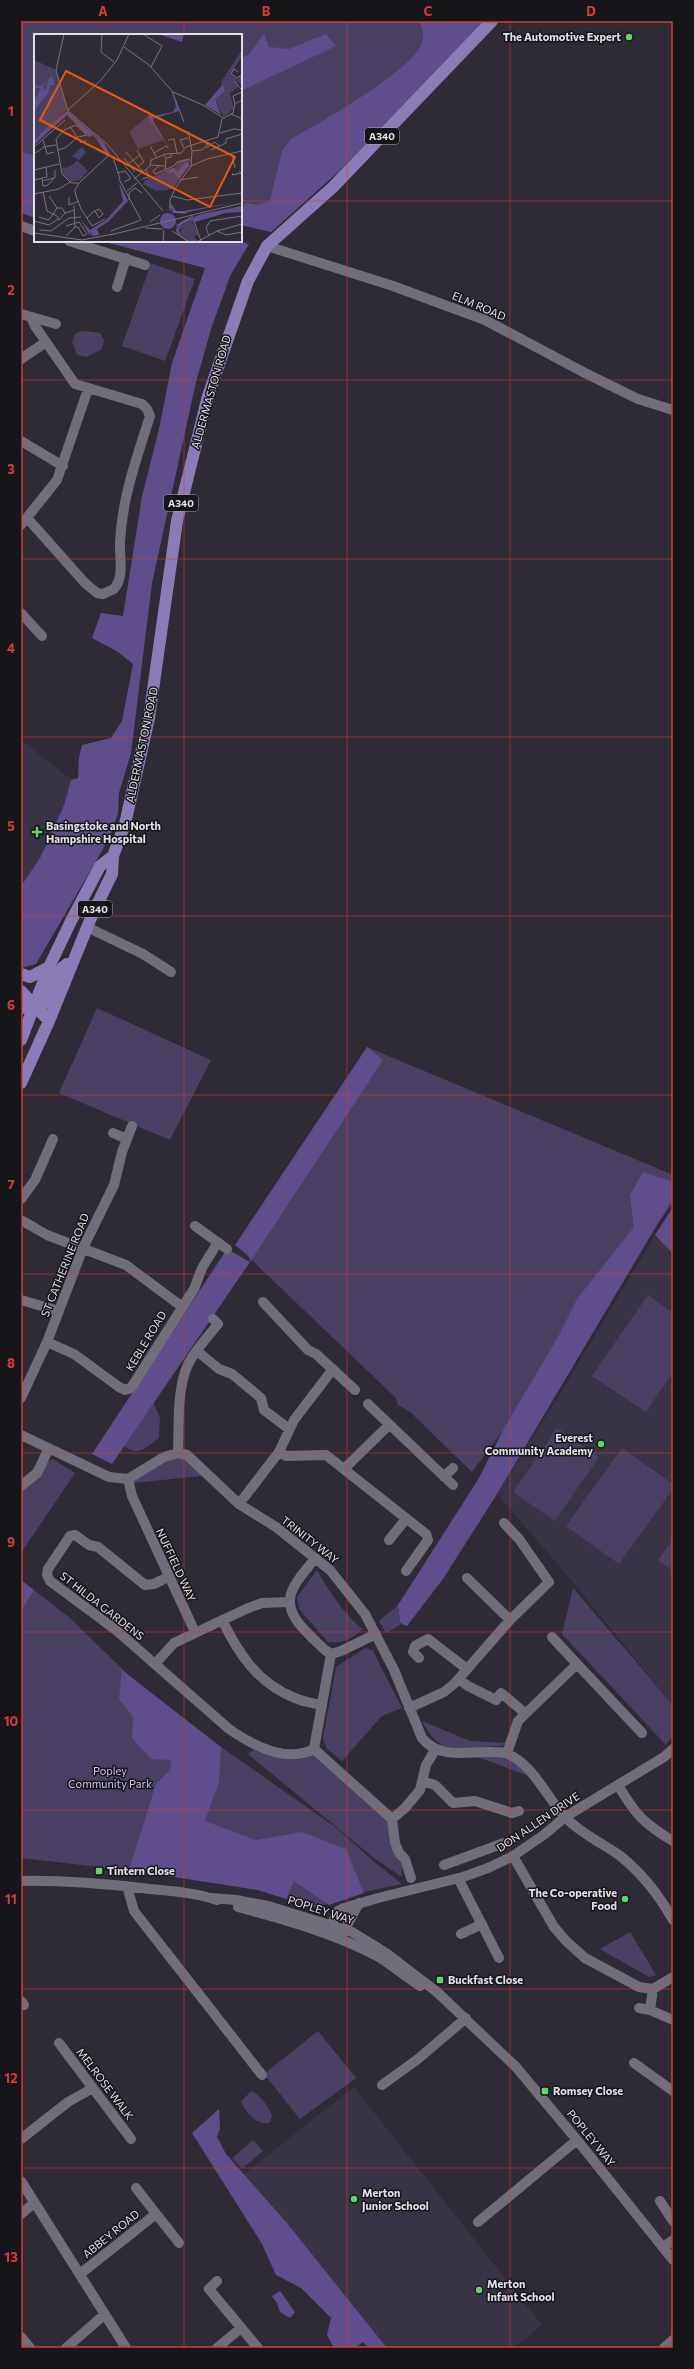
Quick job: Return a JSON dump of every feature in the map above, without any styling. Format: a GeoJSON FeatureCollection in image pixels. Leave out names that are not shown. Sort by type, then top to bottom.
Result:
{"type":"FeatureCollection","features":[{"type":"Feature","properties":{"kind":"main road","name":"ALDERMASTON ROAD"},"geometry":{"type":"LineString","coordinates":[[21,1083],[49,1021],[72,961],[91,929],[112,874],[113,856],[125,824],[149,718],[177,522],[204,410],[242,295],[258,260],[267,246],[344,176],[492,21]]}},
{"type":"Feature","properties":{"kind":"main road","name":"ALDERMASTON ROAD"},"geometry":{"type":"LineString","coordinates":[[21,1040],[49,967],[72,919],[100,866],[113,856]]}},
{"type":"Feature","properties":{"kind":"main road"},"geometry":{"type":"LineString","coordinates":[[72,919],[91,929]]}},
{"type":"Feature","properties":{"kind":"main road","name":"A340"},"geometry":{"type":"LineString","coordinates":[[34,1007],[42,1006],[62,968],[72,961]]}},
{"type":"Feature","properties":{"kind":"main road"},"geometry":{"type":"LineString","coordinates":[[21,974],[30,977],[49,967]]}},
{"type":"Feature","properties":{"kind":"main road"},"geometry":{"type":"LineString","coordinates":[[21,991],[34,1007],[49,1021]]}},
{"type":"Feature","properties":{"kind":"main road"},"geometry":{"type":"LineString","coordinates":[[21,1008],[34,1007]]}},
{"type":"Feature","properties":{"kind":"street"},"geometry":{"type":"LineString","coordinates":[[21,226],[34,231]]}},
{"type":"Feature","properties":{"kind":"street"},"geometry":{"type":"LineString","coordinates":[[72,242],[145,265]]}},
{"type":"Feature","properties":{"kind":"street","name":"ELM ROAD"},"geometry":{"type":"LineString","coordinates":[[267,246],[394,286],[485,320],[585,373],[638,399],[673,410]]}},
{"type":"Feature","properties":{"kind":"street"},"geometry":{"type":"LineString","coordinates":[[117,287],[126,258]]}},
{"type":"Feature","properties":{"kind":"street"},"geometry":{"type":"LineString","coordinates":[[26,315],[56,324]]}},
{"type":"Feature","properties":{"kind":"street"},"geometry":{"type":"LineString","coordinates":[[26,315],[75,384],[142,404],[147,409],[150,416],[127,489],[120,542],[120,576],[118,585],[108,592],[97,593],[84,583],[23,521],[50,490],[63,466],[88,389]]}},
{"type":"Feature","properties":{"kind":"street"},"geometry":{"type":"LineString","coordinates":[[21,359],[46,342]]}},
{"type":"Feature","properties":{"kind":"street"},"geometry":{"type":"LineString","coordinates":[[21,441],[63,466]]}},
{"type":"Feature","properties":{"kind":"street"},"geometry":{"type":"LineString","coordinates":[[21,613],[42,636]]}},
{"type":"Feature","properties":{"kind":"street"},"geometry":{"type":"LineString","coordinates":[[91,929],[143,954],[171,972]]}},
{"type":"Feature","properties":{"kind":"street","name":"ST CATHERINE ROAD"},"geometry":{"type":"LineString","coordinates":[[21,1398],[47,1342],[83,1248],[114,1185],[122,1152],[132,1126]]}},
{"type":"Feature","properties":{"kind":"street"},"geometry":{"type":"LineString","coordinates":[[113,1133],[128,1139]]}},
{"type":"Feature","properties":{"kind":"street"},"geometry":{"type":"LineString","coordinates":[[21,1199],[35,1180],[53,1139]]}},
{"type":"Feature","properties":{"kind":"street"},"geometry":{"type":"LineString","coordinates":[[21,1220],[47,1235],[126,1265],[181,1306]]}},
{"type":"Feature","properties":{"kind":"street"},"geometry":{"type":"LineString","coordinates":[[195,1226],[227,1249]]}},
{"type":"Feature","properties":{"kind":"street","name":"KEBLE ROAD"},"geometry":{"type":"LineString","coordinates":[[47,1342],[74,1354],[125,1390],[131,1388],[181,1306],[194,1289],[202,1268],[218,1242]]}},
{"type":"Feature","properties":{"kind":"street"},"geometry":{"type":"LineString","coordinates":[[21,1300],[59,1311]]}},
{"type":"Feature","properties":{"kind":"street"},"geometry":{"type":"LineString","coordinates":[[276,1300],[266,1305],[308,1350],[316,1354],[355,1390]]}},
{"type":"Feature","properties":{"kind":"street"},"geometry":{"type":"LineString","coordinates":[[21,1435],[109,1477],[128,1479],[164,1457],[178,1453],[184,1373],[197,1351],[218,1324],[213,1319]]}},
{"type":"Feature","properties":{"kind":"street"},"geometry":{"type":"LineString","coordinates":[[197,1351],[219,1369],[232,1374],[261,1398],[264,1410],[289,1429]]}},
{"type":"Feature","properties":{"kind":"street"},"geometry":{"type":"LineString","coordinates":[[239,1504],[279,1452],[289,1429],[301,1410],[333,1369]]}},
{"type":"Feature","properties":{"kind":"street"},"geometry":{"type":"LineString","coordinates":[[368,1404],[453,1485]]}},
{"type":"Feature","properties":{"kind":"street"},"geometry":{"type":"LineString","coordinates":[[345,1468],[389,1425]]}},
{"type":"Feature","properties":{"kind":"street"},"geometry":{"type":"LineString","coordinates":[[21,1486],[37,1474],[49,1448]]}},
{"type":"Feature","properties":{"kind":"street"},"geometry":{"type":"LineString","coordinates":[[279,1452],[286,1456],[326,1455],[345,1468],[426,1534],[428,1540],[406,1571]]}},
{"type":"Feature","properties":{"kind":"street","name":"TRINITY WAY"},"geometry":{"type":"LineString","coordinates":[[178,1453],[187,1455],[239,1504],[276,1528],[330,1570],[352,1595],[376,1634],[394,1670],[422,1738],[435,1750]]}},
{"type":"Feature","properties":{"kind":"street"},"geometry":{"type":"LineString","coordinates":[[444,1477],[453,1468]]}},
{"type":"Feature","properties":{"kind":"street","name":"NUFFIELD WAY"},"geometry":{"type":"LineString","coordinates":[[128,1479],[132,1496],[168,1577],[195,1632]]}},
{"type":"Feature","properties":{"kind":"street"},"geometry":{"type":"LineString","coordinates":[[389,1540],[406,1519]]}},
{"type":"Feature","properties":{"kind":"street"},"geometry":{"type":"LineString","coordinates":[[409,1708],[444,1692],[460,1679],[510,1620],[549,1582],[519,1539],[504,1523]]}},
{"type":"Feature","properties":{"kind":"street","name":"ST HILDA GARDENS"},"geometry":{"type":"LineString","coordinates":[[155,1664],[116,1630],[50,1581],[47,1575],[48,1569],[70,1536],[75,1535],[89,1545],[98,1547],[145,1585],[154,1584],[168,1577]]}},
{"type":"Feature","properties":{"kind":"street"},"geometry":{"type":"LineString","coordinates":[[315,1558],[292,1590],[289,1602],[295,1619],[325,1650],[331,1654]]}},
{"type":"Feature","properties":{"kind":"street"},"geometry":{"type":"LineString","coordinates":[[467,1578],[510,1620]]}},
{"type":"Feature","properties":{"kind":"street"},"geometry":{"type":"LineString","coordinates":[[289,1602],[262,1603],[195,1632],[174,1643],[155,1664],[229,1729],[249,1743],[263,1748],[298,1755],[314,1748]]}},
{"type":"Feature","properties":{"kind":"street"},"geometry":{"type":"LineString","coordinates":[[222,1620],[235,1647],[254,1672],[295,1698],[322,1705]]}},
{"type":"Feature","properties":{"kind":"street"},"geometry":{"type":"LineString","coordinates":[[331,1654],[341,1651],[376,1634]]}},
{"type":"Feature","properties":{"kind":"street"},"geometry":{"type":"LineString","coordinates":[[552,1637],[642,1733]]}},
{"type":"Feature","properties":{"kind":"street"},"geometry":{"type":"LineString","coordinates":[[419,1658],[413,1652],[415,1646],[428,1639],[467,1670]]}},
{"type":"Feature","properties":{"kind":"street"},"geometry":{"type":"LineString","coordinates":[[314,1748],[331,1654]]}},
{"type":"Feature","properties":{"kind":"street"},"geometry":{"type":"LineString","coordinates":[[507,1753],[518,1721],[577,1664]]}},
{"type":"Feature","properties":{"kind":"street"},"geometry":{"type":"LineString","coordinates":[[460,1679],[468,1686],[496,1700],[501,1693],[525,1713]]}},
{"type":"Feature","properties":{"kind":"street"},"geometry":{"type":"LineString","coordinates":[[314,1748],[392,1819],[395,1843],[399,1853],[405,1859],[411,1878]]}},
{"type":"Feature","properties":{"kind":"street","name":"DON ALLEN DRIVE"},"geometry":{"type":"LineString","coordinates":[[329,1930],[338,1911],[359,1903],[458,1878],[488,1868],[513,1856],[565,1818],[664,1757],[673,1749]]}},
{"type":"Feature","properties":{"kind":"street"},"geometry":{"type":"LineString","coordinates":[[392,1819],[405,1808],[420,1790],[426,1765],[435,1750],[451,1753],[507,1753],[523,1764],[565,1818],[619,1856],[650,1884],[673,1920]]}},
{"type":"Feature","properties":{"kind":"street"},"geometry":{"type":"LineString","coordinates":[[422,1781],[435,1785],[453,1803],[475,1801],[512,1813],[519,1811]]}},
{"type":"Feature","properties":{"kind":"street"},"geometry":{"type":"LineString","coordinates":[[618,1785],[633,1810],[645,1823],[673,1841]]}},
{"type":"Feature","properties":{"kind":"street"},"geometry":{"type":"LineString","coordinates":[[444,1865],[504,1843]]}},
{"type":"Feature","properties":{"kind":"street"},"geometry":{"type":"LineString","coordinates":[[482,1852],[488,1868]]}},
{"type":"Feature","properties":{"kind":"street"},"geometry":{"type":"LineString","coordinates":[[513,1856],[554,1927],[566,1941],[585,1958],[639,1987],[653,1989],[673,1977]]}},
{"type":"Feature","properties":{"kind":"street"},"geometry":{"type":"LineString","coordinates":[[458,1878],[482,1924],[495,1940],[499,1958]]}},
{"type":"Feature","properties":{"kind":"street","name":"POPLEY WAY"},"geometry":{"type":"LineString","coordinates":[[21,1880],[62,1880],[127,1886],[212,1898],[298,1923],[329,1930],[345,1930],[360,1936],[386,1953],[437,1992],[516,2067],[578,2140],[673,2260]]}},
{"type":"Feature","properties":{"kind":"street"},"geometry":{"type":"LineString","coordinates":[[127,1886],[134,1911],[262,2075]]}},
{"type":"Feature","properties":{"kind":"street"},"geometry":{"type":"LineString","coordinates":[[341,1940],[359,1903]]}},
{"type":"Feature","properties":{"kind":"street"},"geometry":{"type":"LineString","coordinates":[[460,1934],[482,1924]]}},
{"type":"Feature","properties":{"kind":"street","name":"POPLEY WAY"},"geometry":{"type":"LineString","coordinates":[[329,1930],[341,1940],[378,1957],[449,2004]]}},
{"type":"Feature","properties":{"kind":"street"},"geometry":{"type":"LineString","coordinates":[[650,2010],[653,1989]]}},
{"type":"Feature","properties":{"kind":"street"},"geometry":{"type":"LineString","coordinates":[[639,2008],[650,2010],[673,2020]]}},
{"type":"Feature","properties":{"kind":"street"},"geometry":{"type":"LineString","coordinates":[[382,2085],[418,2060],[466,2018]]}},
{"type":"Feature","properties":{"kind":"street","name":"MELROSE WALK"},"geometry":{"type":"LineString","coordinates":[[60,2042],[131,2139]]}},
{"type":"Feature","properties":{"kind":"street"},"geometry":{"type":"LineString","coordinates":[[634,2063],[647,2078],[673,2091]]}},
{"type":"Feature","properties":{"kind":"street"},"geometry":{"type":"LineString","coordinates":[[21,2139],[68,2102],[93,2088]]}},
{"type":"Feature","properties":{"kind":"street"},"geometry":{"type":"LineString","coordinates":[[478,2222],[578,2140]]}},
{"type":"Feature","properties":{"kind":"street","name":"ABBEY ROAD"},"geometry":{"type":"LineString","coordinates":[[21,2181],[126,2348]]}},
{"type":"Feature","properties":{"kind":"street"},"geometry":{"type":"LineString","coordinates":[[136,2188],[179,2243]]}},
{"type":"Feature","properties":{"kind":"street"},"geometry":{"type":"LineString","coordinates":[[660,2201],[673,2221]]}},
{"type":"Feature","properties":{"kind":"street"},"geometry":{"type":"LineString","coordinates":[[21,2214],[34,2203]]}},
{"type":"Feature","properties":{"kind":"street","name":"ABBEY ROAD"},"geometry":{"type":"LineString","coordinates":[[80,2274],[156,2214]]}},
{"type":"Feature","properties":{"kind":"street"},"geometry":{"type":"LineString","coordinates":[[663,2247],[673,2240]]}},
{"type":"Feature","properties":{"kind":"street"},"geometry":{"type":"LineString","coordinates":[[217,2281],[209,2289],[258,2348]]}},
{"type":"Feature","properties":{"kind":"street"},"geometry":{"type":"LineString","coordinates":[[66,2348],[105,2314]]}},
{"type":"Feature","properties":{"kind":"street"},"geometry":{"type":"LineString","coordinates":[[217,2348],[241,2328]]}},
{"type":"Feature","properties":{"kind":"street"},"geometry":{"type":"LineString","coordinates":[[21,2337],[30,2348]]}},
{"type":"Feature","properties":{"kind":"street"},"geometry":{"type":"LineString","coordinates":[[664,2348],[673,2340]]}},
{"type":"Feature","properties":{"kind":"shaded area"},"geometry":{"type":"Polygon","coordinates":[[[419,21],[487,21],[339,171],[271,232],[242,225],[242,210],[246,203],[258,205],[270,201],[282,151],[291,139],[362,97],[399,70],[412,58],[420,47],[423,40],[419,21]]]}},
{"type":"Feature","properties":{"kind":"shaded area"},"geometry":{"type":"Polygon","coordinates":[[[264,34],[269,47],[289,49],[326,34],[336,46],[242,91],[242,58],[249,54],[264,34]]]}},
{"type":"Feature","properties":{"kind":"shaded area"},"geometry":{"type":"Polygon","coordinates":[[[21,151],[34,156],[34,218],[21,213],[21,151]]]}},
{"type":"Feature","properties":{"kind":"shaded area"},"geometry":{"type":"Polygon","coordinates":[[[105,242],[241,242],[249,244],[231,274],[212,326],[196,382],[152,583],[131,753],[119,793],[118,813],[110,837],[36,964],[21,968],[21,886],[40,858],[64,805],[71,780],[78,778],[79,757],[82,745],[111,738],[122,721],[133,664],[118,652],[92,638],[101,613],[123,616],[142,496],[159,429],[172,363],[205,268],[105,242]]]}},
{"type":"Feature","properties":{"kind":"shaded area","name":"Basingstoke and North Hampshire Hospital"},"geometry":{"type":"Polygon","coordinates":[[[21,739],[71,780],[64,805],[40,858],[21,886],[21,739]]]}},
{"type":"Feature","properties":{"kind":"shaded area"},"geometry":{"type":"Polygon","coordinates":[[[367,1047],[383,1060],[250,1262],[249,1256],[235,1245],[367,1047]]]}},
{"type":"Feature","properties":{"kind":"shaded area"},"geometry":{"type":"Polygon","coordinates":[[[643,1172],[673,1182],[673,1198],[497,1494],[443,1579],[407,1626],[400,1623],[398,1605],[479,1478],[503,1430],[558,1337],[577,1299],[634,1227],[630,1195],[643,1172]]]}},
{"type":"Feature","properties":{"kind":"shaded area"},"geometry":{"type":"Polygon","coordinates":[[[673,1207],[673,1254],[655,1235],[673,1207]]]}},
{"type":"Feature","properties":{"kind":"shaded area","name":"Everest Community Academy"},"geometry":{"type":"Polygon","coordinates":[[[655,1235],[673,1254],[673,1705],[572,1581],[497,1494],[560,1394],[655,1235]]]}},
{"type":"Feature","properties":{"kind":"shaded area"},"geometry":{"type":"Polygon","coordinates":[[[227,1249],[250,1262],[112,1464],[92,1454],[227,1249]]]}},
{"type":"Feature","properties":{"kind":"shaded area"},"geometry":{"type":"Polygon","coordinates":[[[21,1580],[34,1590],[21,1611],[21,1580]]]}},
{"type":"Feature","properties":{"kind":"shaded area"},"geometry":{"type":"Polygon","coordinates":[[[122,1670],[221,1747],[219,1782],[205,1821],[256,1840],[302,1832],[346,1849],[364,1893],[329,1905],[294,1881],[286,1899],[258,1890],[129,1870],[156,1784],[170,1770],[171,1760],[151,1759],[132,1738],[133,1717],[119,1699],[122,1670]]]}},
{"type":"Feature","properties":{"kind":"shaded area","name":"Merton Junior School"},"geometry":{"type":"Polygon","coordinates":[[[354,2087],[542,2325],[513,2348],[387,2348],[287,2223],[243,2175],[354,2087]]]}},
{"type":"Feature","properties":{"kind":"shaded area"},"geometry":{"type":"Polygon","coordinates":[[[219,2109],[220,2128],[217,2137],[226,2154],[287,2223],[387,2348],[369,2348],[363,2342],[355,2348],[334,2348],[327,2335],[331,2318],[301,2288],[276,2275],[262,2244],[192,2133],[219,2109]]]}},
{"type":"Feature","properties":{"kind":"shaded area"},"geometry":{"type":"Polygon","coordinates":[[[280,2291],[295,2312],[290,2318],[280,2312],[277,2303],[272,2296],[280,2291]]]}},
{"type":"Feature","properties":{"kind":"green space"},"geometry":{"type":"Polygon","coordinates":[[[21,21],[487,21],[339,171],[271,232],[242,225],[242,34],[34,34],[34,172],[21,166],[21,21]]]}},
{"type":"Feature","properties":{"kind":"green space"},"geometry":{"type":"Polygon","coordinates":[[[151,263],[195,279],[165,361],[122,346],[151,263]]]}},
{"type":"Feature","properties":{"kind":"green space"},"geometry":{"type":"Polygon","coordinates":[[[81,331],[100,333],[104,340],[102,349],[86,357],[77,355],[72,342],[75,334],[81,331]]]}},
{"type":"Feature","properties":{"kind":"green space"},"geometry":{"type":"Polygon","coordinates":[[[97,1008],[211,1060],[170,1140],[59,1093],[97,1008]]]}},
{"type":"Feature","properties":{"kind":"green space"},"geometry":{"type":"Polygon","coordinates":[[[367,1047],[673,1175],[673,1203],[472,1472],[410,1412],[398,1405],[396,1398],[238,1247],[367,1047]]]}},
{"type":"Feature","properties":{"kind":"green space"},"geometry":{"type":"Polygon","coordinates":[[[648,1295],[673,1313],[673,1372],[646,1412],[592,1376],[648,1295]]]}},
{"type":"Feature","properties":{"kind":"green space"},"geometry":{"type":"Polygon","coordinates":[[[152,1400],[160,1417],[159,1438],[144,1449],[136,1451],[127,1448],[121,1444],[152,1400]]]}},
{"type":"Feature","properties":{"kind":"green space"},"geometry":{"type":"Polygon","coordinates":[[[557,1428],[599,1457],[555,1521],[513,1492],[557,1428]]]}},
{"type":"Feature","properties":{"kind":"green space"},"geometry":{"type":"Polygon","coordinates":[[[622,1448],[673,1484],[673,1489],[619,1564],[566,1526],[622,1448]]]}},
{"type":"Feature","properties":{"kind":"green space"},"geometry":{"type":"Polygon","coordinates":[[[174,1455],[186,1458],[202,1476],[133,1483],[135,1478],[174,1455]]]}},
{"type":"Feature","properties":{"kind":"green space"},"geometry":{"type":"Polygon","coordinates":[[[53,1459],[75,1473],[21,1553],[21,1489],[44,1463],[53,1459]]]}},
{"type":"Feature","properties":{"kind":"green space"},"geometry":{"type":"Polygon","coordinates":[[[673,1539],[673,1571],[658,1560],[673,1539]]]}},
{"type":"Feature","properties":{"kind":"green space"},"geometry":{"type":"Polygon","coordinates":[[[317,1570],[337,1602],[362,1629],[355,1636],[347,1640],[328,1642],[299,1609],[297,1597],[317,1570]]]}},
{"type":"Feature","properties":{"kind":"green space","name":"Popley Community Park"},"geometry":{"type":"Polygon","coordinates":[[[21,1580],[70,1618],[154,1700],[338,1829],[372,1860],[402,1884],[350,1895],[317,1908],[258,1890],[187,1877],[21,1858],[21,1580]]]}},
{"type":"Feature","properties":{"kind":"green space"},"geometry":{"type":"Polygon","coordinates":[[[573,1588],[673,1705],[673,1736],[666,1745],[562,1634],[573,1588]]]}},
{"type":"Feature","properties":{"kind":"green space"},"geometry":{"type":"Polygon","coordinates":[[[398,1605],[400,1625],[386,1633],[379,1621],[398,1605]]]}},
{"type":"Feature","properties":{"kind":"green space"},"geometry":{"type":"Polygon","coordinates":[[[365,1648],[373,1651],[402,1708],[382,1716],[342,1761],[327,1749],[323,1738],[336,1667],[365,1648]]]}},
{"type":"Feature","properties":{"kind":"green space"},"geometry":{"type":"Polygon","coordinates":[[[422,1721],[470,1741],[506,1743],[501,1746],[465,1749],[446,1747],[430,1734],[422,1721]]]}},
{"type":"Feature","properties":{"kind":"green space"},"geometry":{"type":"Polygon","coordinates":[[[254,1750],[277,1757],[293,1759],[300,1759],[314,1754],[387,1820],[397,1858],[401,1861],[402,1877],[375,1859],[248,1754],[254,1750]]]}},
{"type":"Feature","properties":{"kind":"green space"},"geometry":{"type":"Polygon","coordinates":[[[503,1756],[514,1760],[529,1776],[478,1757],[503,1756]]]}},
{"type":"Feature","properties":{"kind":"green space"},"geometry":{"type":"Polygon","coordinates":[[[630,1932],[656,1975],[649,1977],[600,1949],[630,1932]]]}},
{"type":"Feature","properties":{"kind":"green space"},"geometry":{"type":"Polygon","coordinates":[[[318,2031],[356,2078],[300,2119],[264,2074],[318,2031]]]}},
{"type":"Feature","properties":{"kind":"green space"},"geometry":{"type":"Polygon","coordinates":[[[251,2091],[261,2098],[269,2110],[272,2117],[269,2123],[260,2122],[252,2117],[241,2102],[251,2091]]]}},
{"type":"Feature","properties":{"kind":"green space"},"geometry":{"type":"Polygon","coordinates":[[[253,2140],[263,2151],[242,2169],[232,2158],[253,2140]]]}},
{"type":"Feature","properties":{"kind":"place","name":"The Automotive Expert"},"geometry":{"type":"Point","coordinates":[629,37]}},
{"type":"Feature","properties":{"kind":"place","name":"Basingstoke and North Hampshire Hospital"},"geometry":{"type":"Point","coordinates":[37,832]}},
{"type":"Feature","properties":{"kind":"place","name":"Everest Community Academy"},"geometry":{"type":"Point","coordinates":[601,1444]}},
{"type":"Feature","properties":{"kind":"place","name":"Tintern Close"},"geometry":{"type":"Point","coordinates":[99,1871]}},
{"type":"Feature","properties":{"kind":"place","name":"The Co-operative Food"},"geometry":{"type":"Point","coordinates":[625,1899]}},
{"type":"Feature","properties":{"kind":"place","name":"Buckfast Close"},"geometry":{"type":"Point","coordinates":[440,1980]}},
{"type":"Feature","properties":{"kind":"place","name":"Romsey Close"},"geometry":{"type":"Point","coordinates":[545,2091]}},
{"type":"Feature","properties":{"kind":"place","name":"Merton Junior School"},"geometry":{"type":"Point","coordinates":[354,2199]}},
{"type":"Feature","properties":{"kind":"place","name":"Merton Infant School"},"geometry":{"type":"Point","coordinates":[479,2290]}}]}
